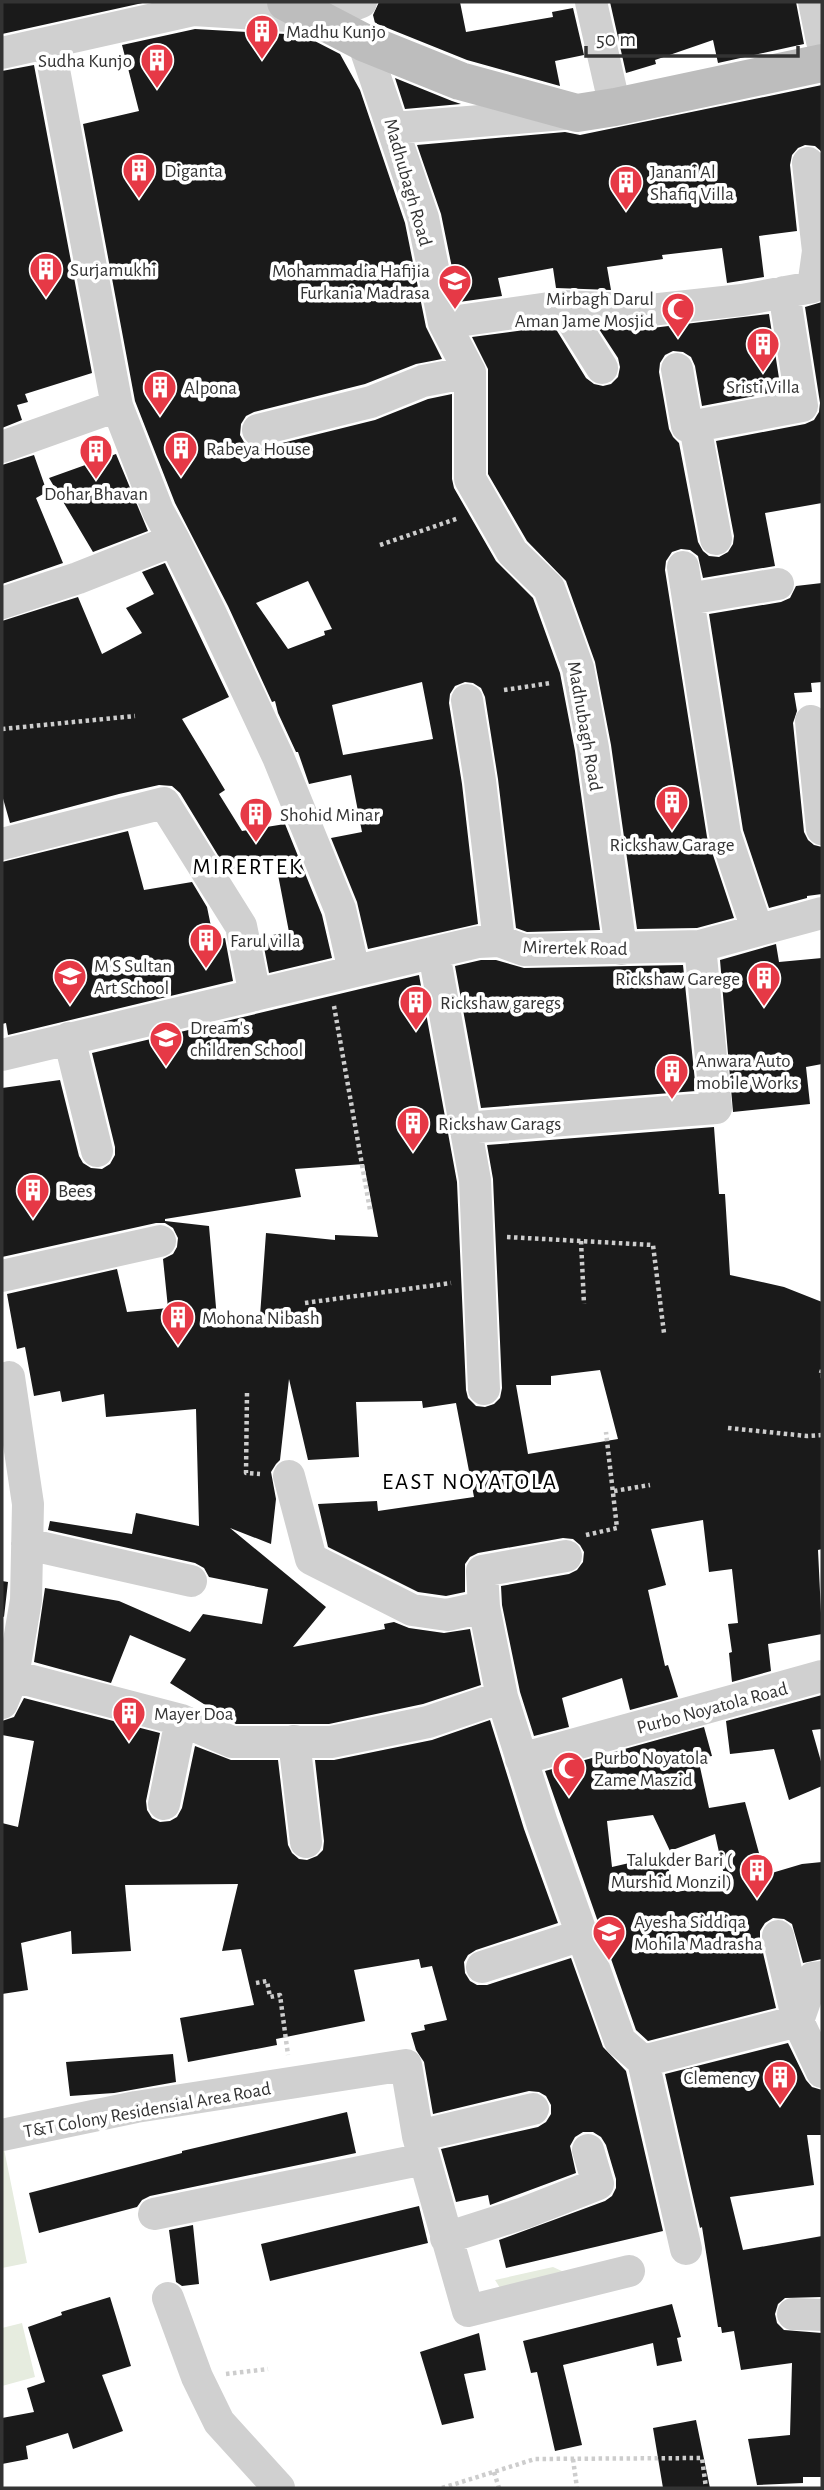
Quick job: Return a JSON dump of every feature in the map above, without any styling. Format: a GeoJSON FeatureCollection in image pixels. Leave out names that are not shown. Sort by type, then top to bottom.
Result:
{"type":"FeatureCollection","features":[{"type":"Feature","properties":{"kind":"street"},"geometry":{"type":"LineString","coordinates":[[286,2],[319,10],[363,42],[460,82],[577,113]]}},
{"type":"Feature","properties":{"kind":"street"},"geometry":{"type":"LineString","coordinates":[[2,53],[194,10],[319,10],[361,2]]}},
{"type":"Feature","properties":{"kind":"street"},"geometry":{"type":"LineString","coordinates":[[591,2],[615,107]]}},
{"type":"Feature","properties":{"kind":"street"},"geometry":{"type":"LineString","coordinates":[[814,2],[822,41]]}},
{"type":"Feature","properties":{"kind":"street","name":"Madhubagh Road"},"geometry":{"type":"LineString","coordinates":[[363,42],[423,218],[444,323],[470,372],[470,479],[512,552],[549,588],[578,668],[593,748],[621,949]]}},
{"type":"Feature","properties":{"kind":"street"},"geometry":{"type":"LineString","coordinates":[[50,43],[117,406],[158,511],[211,614],[278,757],[340,909],[341,974]]}},
{"type":"Feature","properties":{"kind":"street"},"geometry":{"type":"LineString","coordinates":[[394,128],[577,113],[822,63]]}},
{"type":"Feature","properties":{"kind":"street"},"geometry":{"type":"LineString","coordinates":[[444,323],[563,306],[650,310],[742,300],[813,287],[818,251],[808,163]]}},
{"type":"Feature","properties":{"kind":"street"},"geometry":{"type":"LineString","coordinates":[[677,369],[687,426],[802,406],[784,292]]}},
{"type":"Feature","properties":{"kind":"street"},"geometry":{"type":"LineString","coordinates":[[563,306],[602,368]]}},
{"type":"Feature","properties":{"kind":"street"},"geometry":{"type":"LineString","coordinates":[[258,430],[371,402],[423,381],[470,372]]}},
{"type":"Feature","properties":{"kind":"street"},"geometry":{"type":"LineString","coordinates":[[2,447],[117,406]]}},
{"type":"Feature","properties":{"kind":"street"},"geometry":{"type":"LineString","coordinates":[[695,426],[716,539]]}},
{"type":"Feature","properties":{"kind":"street"},"geometry":{"type":"LineString","coordinates":[[2,603],[78,578],[173,540]]}},
{"type":"Feature","properties":{"kind":"street"},"geometry":{"type":"LineString","coordinates":[[682,567],[725,834],[757,929]]}},
{"type":"Feature","properties":{"kind":"street"},"geometry":{"type":"LineString","coordinates":[[688,599],[778,584]]}},
{"type":"Feature","properties":{"kind":"street"},"geometry":{"type":"LineString","coordinates":[[467,700],[480,781],[499,941]]}},
{"type":"Feature","properties":{"kind":"street"},"geometry":{"type":"LineString","coordinates":[[811,721],[822,829]]}},
{"type":"Feature","properties":{"kind":"street"},"geometry":{"type":"LineString","coordinates":[[2,844],[164,803],[241,926],[255,995]]}},
{"type":"Feature","properties":{"kind":"street","name":"Mirertek Road"},"geometry":{"type":"LineString","coordinates":[[2,1055],[478,942],[499,941],[524,950],[700,946],[822,913]]}},
{"type":"Feature","properties":{"kind":"street"},"geometry":{"type":"LineString","coordinates":[[466,1128],[716,1108],[700,946]]}},
{"type":"Feature","properties":{"kind":"street"},"geometry":{"type":"LineString","coordinates":[[434,953],[475,1180],[484,1389]]}},
{"type":"Feature","properties":{"kind":"street"},"geometry":{"type":"LineString","coordinates":[[69,1038],[97,1151]]}},
{"type":"Feature","properties":{"kind":"street"},"geometry":{"type":"LineString","coordinates":[[2,1276],[160,1241]]}},
{"type":"Feature","properties":{"kind":"street"},"geometry":{"type":"LineString","coordinates":[[9,1377],[28,1504],[26,1600],[6,1684],[181,1720],[232,1742],[331,1742],[428,1722],[502,1697]]}},
{"type":"Feature","properties":{"kind":"street"},"geometry":{"type":"LineString","coordinates":[[289,1476],[297,1553],[412,1610],[447,1615],[484,1607]]}},
{"type":"Feature","properties":{"kind":"street"},"geometry":{"type":"LineString","coordinates":[[27,1544],[191,1581]]}},
{"type":"Feature","properties":{"kind":"street"},"geometry":{"type":"LineString","coordinates":[[566,1556],[482,1571],[484,1607],[502,1697],[582,1935],[620,2041],[643,2061],[686,2249]]}},
{"type":"Feature","properties":{"kind":"street","name":"Purbo Noyatola Road"},"geometry":{"type":"LineString","coordinates":[[521,1759],[822,1676]]}},
{"type":"Feature","properties":{"kind":"street"},"geometry":{"type":"LineString","coordinates":[[164,1804],[181,1720]]}},
{"type":"Feature","properties":{"kind":"street"},"geometry":{"type":"LineString","coordinates":[[294,1741],[306,1842]]}},
{"type":"Feature","properties":{"kind":"street"},"geometry":{"type":"LineString","coordinates":[[482,1967],[582,1935]]}},
{"type":"Feature","properties":{"kind":"street"},"geometry":{"type":"LineString","coordinates":[[778,1936],[798,2021],[822,2072]]}},
{"type":"Feature","properties":{"kind":"street"},"geometry":{"type":"LineString","coordinates":[[798,2021],[813,1978],[822,1977]]}},
{"type":"Feature","properties":{"kind":"street"},"geometry":{"type":"LineString","coordinates":[[643,2061],[798,2021]]}},
{"type":"Feature","properties":{"kind":"street","name":"T&T Colony Residensial Area Road"},"geometry":{"type":"LineString","coordinates":[[2,2135],[136,2107],[406,2064],[421,2147],[468,2311],[629,2271]]}},
{"type":"Feature","properties":{"kind":"street"},"geometry":{"type":"LineString","coordinates":[[154,2214],[421,2147],[533,2109]]}},
{"type":"Feature","properties":{"kind":"street"},"geometry":{"type":"LineString","coordinates":[[446,2238],[524,2213],[598,2184],[588,2150]]}},
{"type":"Feature","properties":{"kind":"street"},"geometry":{"type":"LineString","coordinates":[[168,2298],[197,2377],[219,2422],[279,2488]]}},
{"type":"Feature","properties":{"kind":"path"},"geometry":{"type":"LineString","coordinates":[[380,545],[486,508]]}},
{"type":"Feature","properties":{"kind":"path"},"geometry":{"type":"LineString","coordinates":[[504,690],[564,681]]}},
{"type":"Feature","properties":{"kind":"path"},"geometry":{"type":"LineString","coordinates":[[2,729],[135,716]]}},
{"type":"Feature","properties":{"kind":"path"},"geometry":{"type":"LineString","coordinates":[[341,974],[370,1210]]}},
{"type":"Feature","properties":{"kind":"path"},"geometry":{"type":"LineString","coordinates":[[478,1236],[653,1245],[664,1333]]}},
{"type":"Feature","properties":{"kind":"path"},"geometry":{"type":"LineString","coordinates":[[581,1241],[584,1304]]}},
{"type":"Feature","properties":{"kind":"path"},"geometry":{"type":"LineString","coordinates":[[305,1303],[480,1279]]}},
{"type":"Feature","properties":{"kind":"path"},"geometry":{"type":"LineString","coordinates":[[822,1370],[822,1376]]}},
{"type":"Feature","properties":{"kind":"path"},"geometry":{"type":"LineString","coordinates":[[247,1394],[246,1473],[289,1476]]}},
{"type":"Feature","properties":{"kind":"path"},"geometry":{"type":"LineString","coordinates":[[728,1427],[807,1436],[822,1435]]}},
{"type":"Feature","properties":{"kind":"path"},"geometry":{"type":"LineString","coordinates":[[566,1556],[573,1541],[617,1528],[606,1432]]}},
{"type":"Feature","properties":{"kind":"path"},"geometry":{"type":"LineString","coordinates":[[614,1491],[650,1485]]}},
{"type":"Feature","properties":{"kind":"path","name":"T&T Colony Residensial Area Road"},"geometry":{"type":"LineString","coordinates":[[256,1983],[267,1981],[270,1997],[280,1995],[292,2084]]}},
{"type":"Feature","properties":{"kind":"path"},"geometry":{"type":"LineString","coordinates":[[197,2377],[268,2369]]}},
{"type":"Feature","properties":{"kind":"path"},"geometry":{"type":"LineString","coordinates":[[442,2488],[536,2459],[702,2458],[706,2488]]}},
{"type":"Feature","properties":{"kind":"path"},"geometry":{"type":"LineString","coordinates":[[573,2459],[578,2488]]}},
{"type":"Feature","properties":{"kind":"path"},"geometry":{"type":"LineString","coordinates":[[494,2472],[499,2488]]}},
{"type":"Feature","properties":{"kind":"shaded area"},"geometry":{"type":"Polygon","coordinates":[[[2,2139],[27,2263],[2,2268],[2,2139]]]}},
{"type":"Feature","properties":{"kind":"shaded area"},"geometry":{"type":"Polygon","coordinates":[[[553,2267],[575,2277],[502,2291],[495,2280],[553,2267]]]}},
{"type":"Feature","properties":{"kind":"shaded area"},"geometry":{"type":"Polygon","coordinates":[[[22,2323],[35,2377],[2,2386],[2,2328],[22,2323]]]}},
{"type":"Feature","properties":{"kind":"building"},"geometry":{"type":"Polygon","coordinates":[[[2,2],[147,2],[2,34],[2,2]]]}},
{"type":"Feature","properties":{"kind":"building"},"geometry":{"type":"Polygon","coordinates":[[[379,2],[460,2],[466,32],[553,17],[552,12],[573,8],[584,55],[555,61],[560,86],[467,60],[375,23],[373,15],[379,2]]]}},
{"type":"Feature","properties":{"kind":"building"},"geometry":{"type":"Polygon","coordinates":[[[610,2],[796,2],[804,44],[718,63],[713,40],[655,60],[656,64],[626,73],[610,2]]]}},
{"type":"Feature","properties":{"kind":"building"},"geometry":{"type":"Polygon","coordinates":[[[195,29],[303,35],[340,54],[360,90],[405,223],[426,327],[442,359],[416,364],[365,384],[254,412],[246,416],[241,424],[240,435],[244,442],[252,447],[262,448],[375,420],[428,399],[452,394],[454,488],[496,561],[533,598],[560,673],[575,751],[600,930],[527,932],[516,928],[485,697],[481,688],[465,682],[455,686],[449,703],[462,784],[478,924],[368,949],[357,902],[331,838],[362,832],[351,775],[309,784],[275,701],[272,702],[228,606],[175,503],[135,401],[83,124],[139,111],[122,45],[195,29]],[[308,581],[256,603],[288,649],[325,635],[324,631],[332,629],[308,581]],[[422,682],[332,705],[343,755],[433,739],[422,682]]]}},
{"type":"Feature","properties":{"kind":"building"},"geometry":{"type":"Polygon","coordinates":[[[34,65],[92,373],[25,394],[28,402],[17,405],[22,420],[2,428],[2,71],[34,65]]]}},
{"type":"Feature","properties":{"kind":"building"},"geometry":{"type":"Polygon","coordinates":[[[395,78],[452,101],[461,104],[405,109],[395,78]]]}},
{"type":"Feature","properties":{"kind":"building"},"geometry":{"type":"Polygon","coordinates":[[[822,85],[822,152],[815,146],[805,145],[792,155],[790,165],[797,231],[759,236],[764,277],[727,283],[722,248],[662,255],[663,259],[607,267],[611,290],[556,288],[553,268],[498,278],[502,296],[459,302],[441,214],[417,145],[565,132],[580,135],[822,85]]]}},
{"type":"Feature","properties":{"kind":"building"},"geometry":{"type":"Polygon","coordinates":[[[822,302],[822,503],[765,513],[775,566],[703,578],[698,556],[690,550],[672,552],[666,561],[665,570],[707,837],[734,918],[697,928],[637,929],[611,745],[595,662],[566,581],[527,541],[488,474],[488,369],[472,337],[554,326],[586,378],[603,386],[611,384],[618,377],[620,367],[618,358],[597,326],[652,328],[769,314],[781,391],[702,406],[691,357],[683,352],[673,351],[665,355],[660,363],[659,372],[669,429],[679,443],[698,542],[709,556],[719,557],[728,552],[734,536],[716,441],[814,420],[820,403],[805,307],[822,302]]]}},
{"type":"Feature","properties":{"kind":"building"},"geometry":{"type":"Polygon","coordinates":[[[116,454],[148,531],[93,552],[49,478],[116,454]]]}},
{"type":"Feature","properties":{"kind":"building"},"geometry":{"type":"Polygon","coordinates":[[[34,455],[47,492],[36,498],[63,563],[2,584],[2,465],[34,455]]]}},
{"type":"Feature","properties":{"kind":"building"},"geometry":{"type":"Polygon","coordinates":[[[165,563],[229,697],[182,719],[225,790],[219,794],[242,831],[285,824],[322,915],[332,958],[269,973],[262,937],[289,932],[275,859],[227,870],[180,793],[172,786],[159,785],[119,794],[10,823],[2,795],[2,621],[78,597],[102,654],[142,633],[126,608],[154,594],[142,572],[165,563]]]}},
{"type":"Feature","properties":{"kind":"building"},"geometry":{"type":"Polygon","coordinates":[[[822,583],[822,682],[811,683],[812,692],[794,693],[797,711],[793,723],[804,832],[814,845],[822,847],[822,894],[769,908],[743,830],[709,614],[781,602],[790,598],[796,586],[822,583]]]}},
{"type":"Feature","properties":{"kind":"building"},"geometry":{"type":"Polygon","coordinates":[[[128,831],[144,890],[192,882],[207,907],[214,941],[225,938],[233,981],[8,1035],[6,1023],[2,1024],[2,862],[128,831]]]}},
{"type":"Feature","properties":{"kind":"building"},"geometry":{"type":"Polygon","coordinates":[[[776,944],[779,962],[822,958],[822,1064],[806,1067],[810,1104],[733,1112],[720,960],[776,944]]]}},
{"type":"Feature","properties":{"kind":"building"},"geometry":{"type":"Polygon","coordinates":[[[481,960],[496,960],[524,968],[683,965],[696,1091],[481,1108],[455,966],[481,960]]]}},
{"type":"Feature","properties":{"kind":"building"},"geometry":{"type":"Polygon","coordinates":[[[419,975],[457,1182],[466,1390],[468,1398],[476,1406],[494,1404],[500,1398],[502,1388],[493,1179],[487,1145],[714,1127],[719,1194],[725,1194],[730,1275],[784,1287],[822,1302],[822,1549],[818,1550],[822,1634],[768,1644],[771,1671],[732,1682],[728,1624],[738,1623],[732,1569],[709,1572],[703,1520],[651,1529],[666,1585],[648,1590],[665,1666],[668,1665],[678,1697],[630,1710],[622,1678],[562,1698],[569,1727],[534,1736],[520,1692],[502,1605],[501,1586],[569,1574],[577,1570],[583,1562],[584,1552],[580,1545],[573,1539],[563,1538],[478,1553],[470,1557],[465,1564],[465,1592],[446,1596],[418,1592],[328,1547],[318,1504],[377,1501],[378,1511],[474,1497],[456,1403],[423,1408],[422,1401],[356,1402],[359,1457],[308,1460],[289,1379],[280,1460],[271,1472],[276,1499],[271,1544],[230,1528],[326,1607],[293,1647],[385,1629],[384,1624],[394,1622],[409,1628],[444,1633],[470,1629],[481,1685],[423,1704],[329,1724],[236,1724],[170,1683],[186,1659],[130,1635],[111,1683],[34,1662],[45,1588],[119,1601],[190,1632],[203,1614],[262,1624],[268,1589],[209,1577],[204,1568],[195,1563],[48,1530],[50,1521],[132,1534],[136,1513],[199,1526],[196,1409],[106,1417],[104,1394],[62,1402],[60,1391],[34,1396],[25,1347],[17,1349],[7,1294],[117,1269],[127,1312],[168,1308],[163,1259],[173,1254],[178,1238],[173,1228],[165,1223],[2,1257],[2,1088],[60,1080],[79,1156],[83,1163],[91,1168],[102,1169],[110,1164],[115,1155],[115,1147],[92,1053],[419,975]],[[364,1164],[295,1169],[301,1197],[165,1219],[209,1226],[217,1319],[260,1316],[266,1233],[335,1240],[335,1235],[378,1237],[364,1164]],[[600,1370],[551,1376],[551,1385],[516,1385],[528,1454],[618,1439],[600,1370]]]}},
{"type":"Feature","properties":{"kind":"building"},"geometry":{"type":"Polygon","coordinates":[[[2,1581],[8,1582],[4,1617],[2,1616],[2,1581]]]}},
{"type":"Feature","properties":{"kind":"building"},"geometry":{"type":"Polygon","coordinates":[[[822,1695],[822,1729],[812,1730],[822,1765],[822,1786],[789,1800],[774,1749],[730,1754],[726,1721],[822,1695]]]}},
{"type":"Feature","properties":{"kind":"building"},"geometry":{"type":"Polygon","coordinates":[[[24,1698],[160,1733],[146,1801],[152,1818],[160,1822],[177,1817],[182,1808],[195,1746],[231,1760],[278,1760],[288,1845],[299,1859],[307,1860],[323,1850],[324,1841],[315,1760],[334,1760],[432,1740],[490,1720],[524,1829],[558,1923],[476,1950],[468,1955],[464,1962],[465,1973],[470,1981],[477,1985],[487,1985],[571,1958],[603,2047],[626,2071],[663,2231],[506,2268],[499,2240],[605,2201],[612,2196],[616,2188],[616,2179],[601,2137],[593,2132],[583,2132],[575,2137],[570,2146],[576,2173],[490,2205],[488,2195],[456,2202],[441,2149],[538,2127],[546,2122],[551,2114],[551,2105],[546,2096],[529,2091],[433,2114],[424,2062],[416,2050],[411,2033],[425,2030],[424,2025],[447,2020],[432,1966],[421,1968],[419,1959],[354,1970],[365,2021],[276,2039],[277,2045],[188,2062],[180,2018],[254,2005],[241,1949],[222,1951],[238,1884],[125,1885],[131,1951],[72,1954],[71,1931],[21,1943],[28,1990],[2,1994],[2,1823],[18,1827],[34,1741],[2,1735],[2,1721],[14,1717],[24,1698]]]}},
{"type":"Feature","properties":{"kind":"building"},"geometry":{"type":"Polygon","coordinates":[[[704,1727],[712,1756],[698,1758],[709,1808],[745,1802],[765,1875],[802,1864],[822,1862],[822,1959],[803,1963],[792,1924],[784,1919],[773,1918],[765,1923],[760,1931],[760,1940],[776,2008],[648,2041],[636,2030],[545,1771],[704,1727]],[[653,1815],[607,1821],[612,1867],[664,1855],[676,1892],[726,1884],[715,1834],[670,1851],[653,1815]]]}},
{"type":"Feature","properties":{"kind":"building"},"geometry":{"type":"Polygon","coordinates":[[[788,2043],[806,2080],[812,2087],[822,2090],[822,2135],[807,2135],[814,2185],[730,2197],[743,2250],[822,2236],[822,2297],[785,2298],[778,2304],[775,2314],[777,2323],[784,2330],[822,2333],[822,2477],[803,2477],[803,2483],[757,2485],[748,2439],[790,2435],[792,2363],[741,2370],[734,2331],[722,2333],[721,2327],[718,2327],[702,2227],[700,2228],[665,2074],[788,2043]]]}},
{"type":"Feature","properties":{"kind":"building"},"geometry":{"type":"Polygon","coordinates":[[[173,2054],[176,2082],[114,2093],[70,2096],[66,2062],[173,2054]]]}},
{"type":"Feature","properties":{"kind":"building"},"geometry":{"type":"Polygon","coordinates":[[[347,2112],[356,2153],[150,2196],[142,2200],[137,2207],[39,2233],[29,2193],[182,2151],[347,2112]]]}},
{"type":"Feature","properties":{"kind":"building"},"geometry":{"type":"Polygon","coordinates":[[[419,2206],[428,2243],[270,2281],[261,2244],[419,2206]]]}},
{"type":"Feature","properties":{"kind":"building"},"geometry":{"type":"Polygon","coordinates":[[[193,2225],[199,2284],[182,2286],[176,2282],[169,2230],[193,2225]]]}},
{"type":"Feature","properties":{"kind":"building"},"geometry":{"type":"Polygon","coordinates":[[[110,2297],[131,2366],[102,2375],[123,2431],[73,2449],[68,2433],[26,2446],[28,2459],[2,2464],[2,2418],[34,2412],[27,2388],[45,2382],[28,2327],[62,2315],[61,2312],[110,2297]]]}},
{"type":"Feature","properties":{"kind":"building"},"geometry":{"type":"Polygon","coordinates":[[[672,2304],[681,2337],[677,2338],[682,2361],[657,2366],[653,2343],[563,2365],[582,2445],[555,2451],[537,2372],[531,2373],[523,2341],[672,2304]]]}},
{"type":"Feature","properties":{"kind":"building"},"geometry":{"type":"Polygon","coordinates":[[[479,2333],[486,2370],[464,2374],[474,2418],[442,2425],[420,2352],[479,2333]]]}},
{"type":"Feature","properties":{"kind":"building"},"geometry":{"type":"Polygon","coordinates":[[[696,2420],[710,2488],[663,2488],[653,2428],[696,2420]]]}},
{"type":"Feature","properties":{"kind":"place","name":"Madhu Kunjo"},"geometry":{"type":"Point","coordinates":[262,61]}},
{"type":"Feature","properties":{"kind":"place","name":"Sudha Kunjo"},"geometry":{"type":"Point","coordinates":[157,90]}},
{"type":"Feature","properties":{"kind":"place","name":"Diganta"},"geometry":{"type":"Point","coordinates":[139,200]}},
{"type":"Feature","properties":{"kind":"place","name":"Janani Al Shafiq Villa"},"geometry":{"type":"Point","coordinates":[626,212]}},
{"type":"Feature","properties":{"kind":"place","name":"Surjamukhi"},"geometry":{"type":"Point","coordinates":[46,299]}},
{"type":"Feature","properties":{"kind":"place","name":"Mohammadia Hafijia Furkania Madrasa"},"geometry":{"type":"Point","coordinates":[455,311]}},
{"type":"Feature","properties":{"kind":"place","name":"Mirbagh Darul Aman Jame Mosjid"},"geometry":{"type":"Point","coordinates":[678,339]}},
{"type":"Feature","properties":{"kind":"place","name":"Sristi Villa"},"geometry":{"type":"Point","coordinates":[763,374]}},
{"type":"Feature","properties":{"kind":"place","name":"Alpona"},"geometry":{"type":"Point","coordinates":[160,417]}},
{"type":"Feature","properties":{"kind":"place","name":"Rabeya House"},"geometry":{"type":"Point","coordinates":[181,478]}},
{"type":"Feature","properties":{"kind":"place","name":"Dohar Bhavan"},"geometry":{"type":"Point","coordinates":[96,481]}},
{"type":"Feature","properties":{"kind":"place","name":"Rickshaw Garage"},"geometry":{"type":"Point","coordinates":[672,832]}},
{"type":"Feature","properties":{"kind":"place","name":"Shohid Minar"},"geometry":{"type":"Point","coordinates":[256,844]}},
{"type":"Feature","properties":{"kind":"place","name":"Farul villa"},"geometry":{"type":"Point","coordinates":[206,970]}},
{"type":"Feature","properties":{"kind":"place","name":"M S Sultan Art School"},"geometry":{"type":"Point","coordinates":[70,1006]}},
{"type":"Feature","properties":{"kind":"place","name":"Rickshaw Garege"},"geometry":{"type":"Point","coordinates":[764,1008]}},
{"type":"Feature","properties":{"kind":"place","name":"Rickshaw garegs"},"geometry":{"type":"Point","coordinates":[416,1032]}},
{"type":"Feature","properties":{"kind":"place","name":"Dream's children School"},"geometry":{"type":"Point","coordinates":[166,1068]}},
{"type":"Feature","properties":{"kind":"place","name":"Anwara Auto mobile Works"},"geometry":{"type":"Point","coordinates":[672,1101]}},
{"type":"Feature","properties":{"kind":"place","name":"Rickshaw Garags"},"geometry":{"type":"Point","coordinates":[413,1153]}},
{"type":"Feature","properties":{"kind":"place","name":"Bees"},"geometry":{"type":"Point","coordinates":[33,1220]}},
{"type":"Feature","properties":{"kind":"place","name":"Mohona Nibash"},"geometry":{"type":"Point","coordinates":[178,1347]}},
{"type":"Feature","properties":{"kind":"place","name":"Mayer Doa"},"geometry":{"type":"Point","coordinates":[129,1743]}},
{"type":"Feature","properties":{"kind":"place","name":"Purbo Noyatola Zame Maszid"},"geometry":{"type":"Point","coordinates":[569,1798]}},
{"type":"Feature","properties":{"kind":"place","name":"Talukder Bari ( Murshid Monzil)"},"geometry":{"type":"Point","coordinates":[757,1900]}},
{"type":"Feature","properties":{"kind":"place","name":"Ayesha Siddiqa Mohila Madrasha"},"geometry":{"type":"Point","coordinates":[609,1962]}},
{"type":"Feature","properties":{"kind":"place","name":"Clemency"},"geometry":{"type":"Point","coordinates":[780,2107]}},
{"type":"Feature","properties":{"kind":"district","name":"MIRERTEK"},"geometry":{"type":"Point","coordinates":[248,866]}},
{"type":"Feature","properties":{"kind":"district","name":"EAST NOYATOLA"},"geometry":{"type":"Point","coordinates":[470,1481]}}]}
